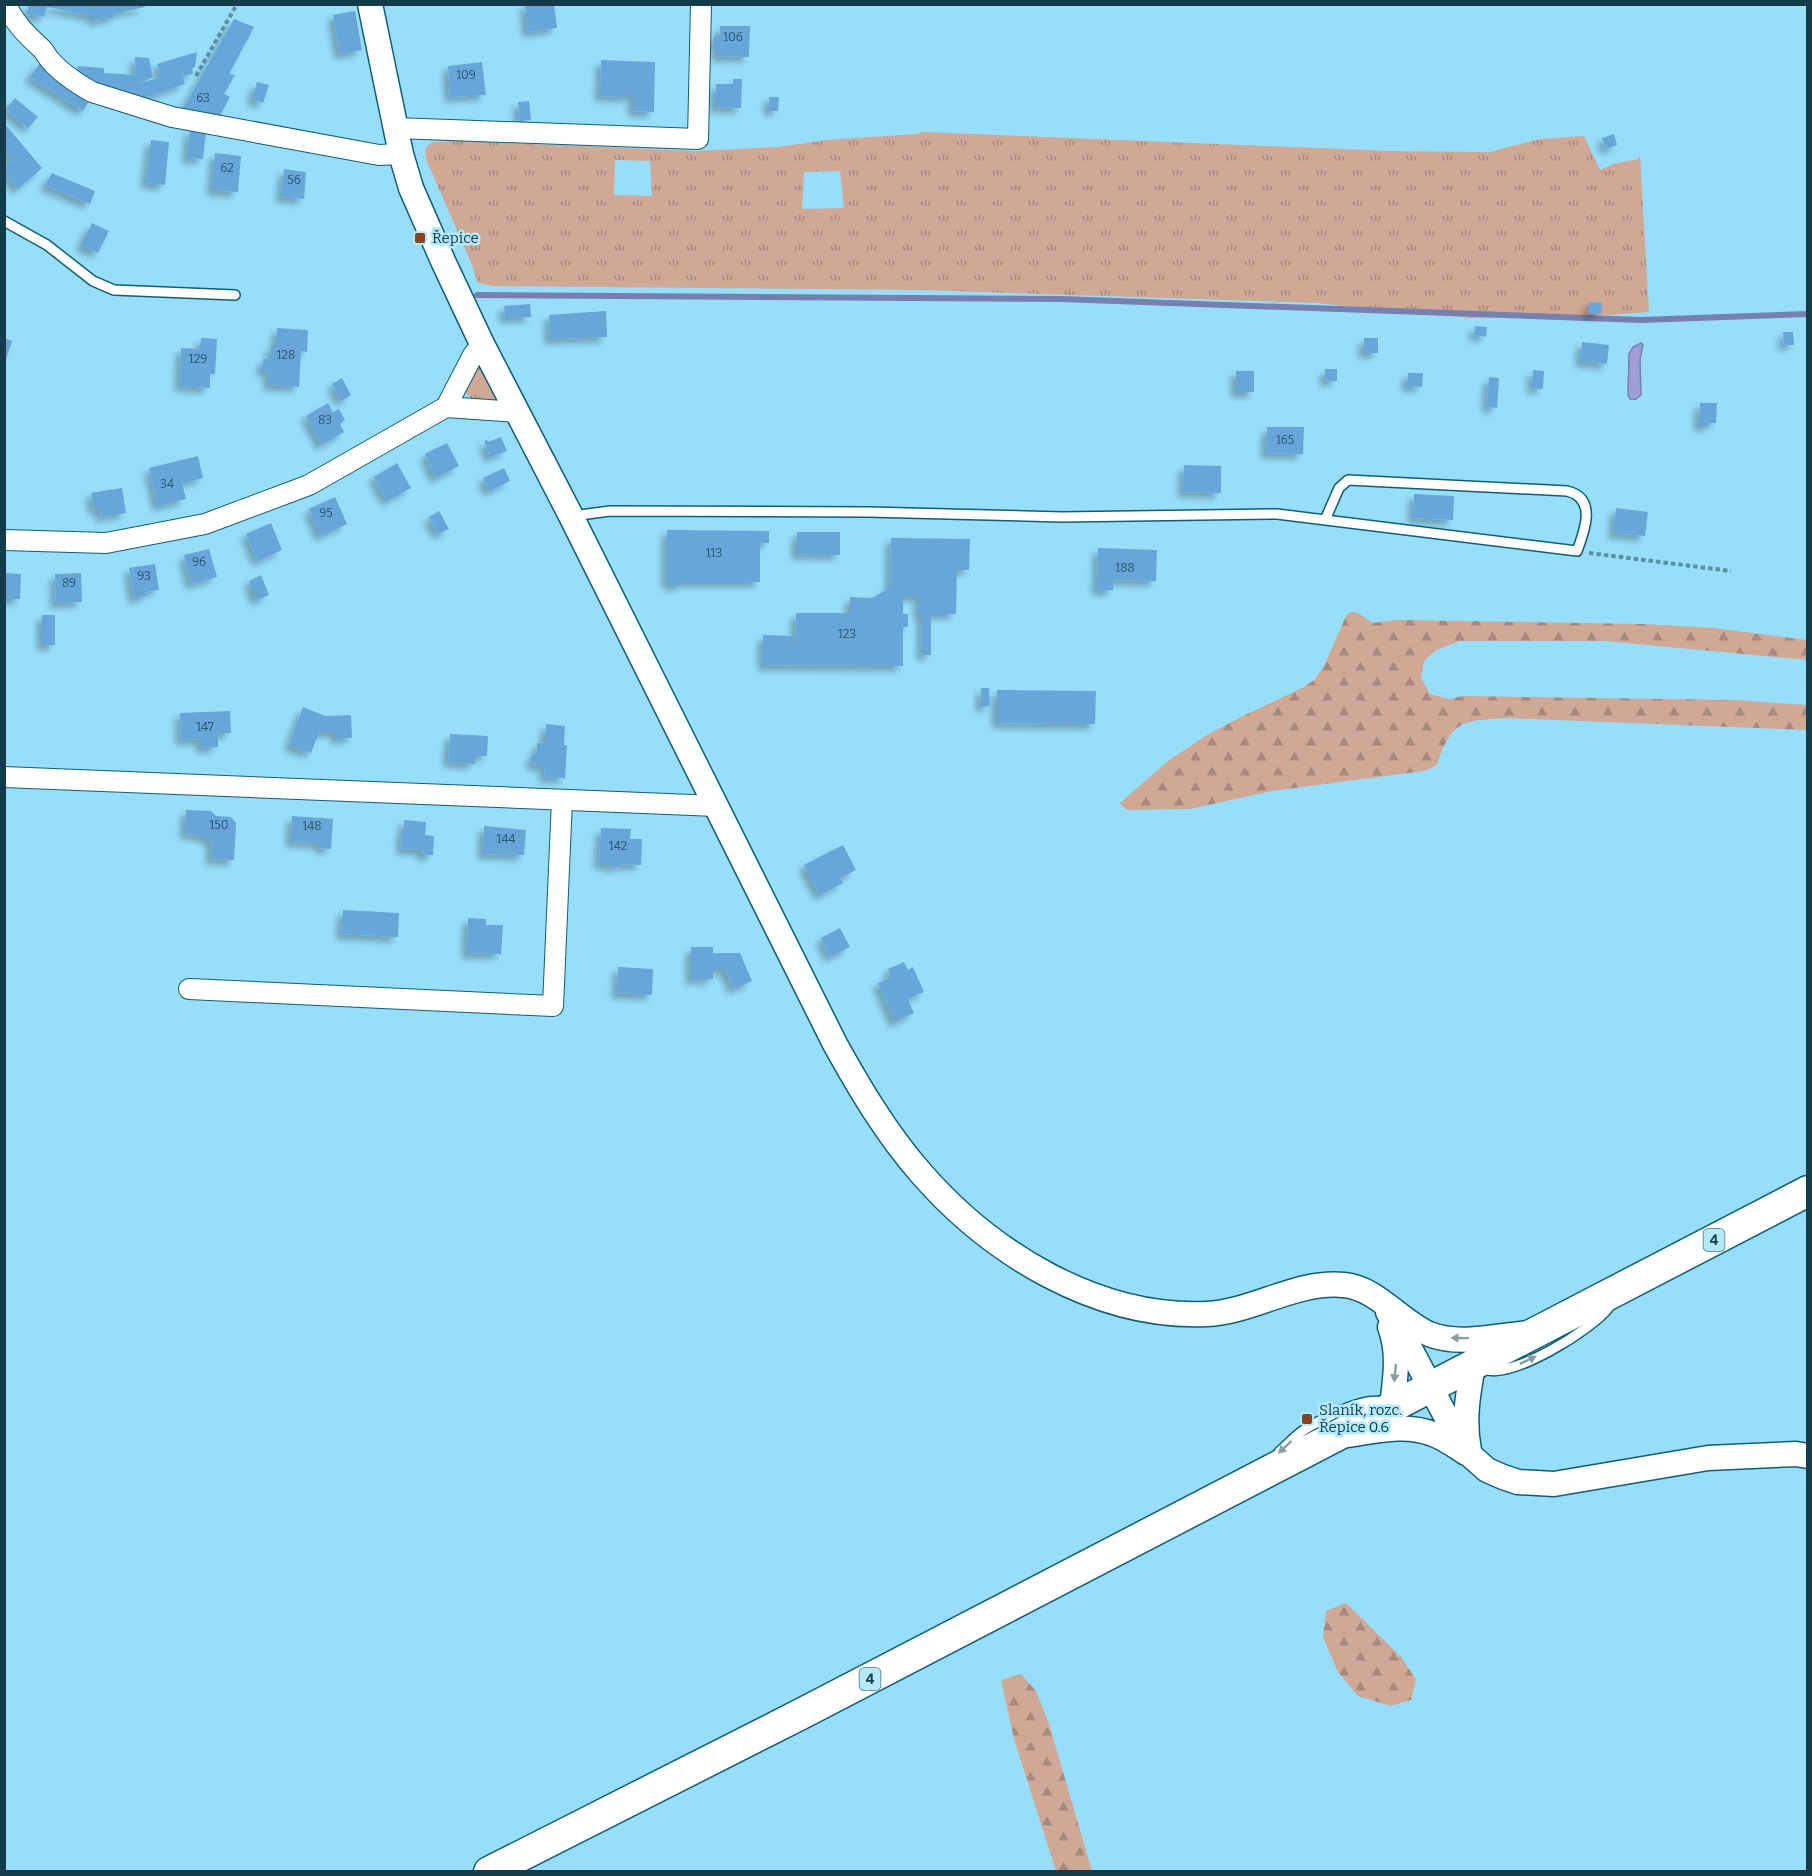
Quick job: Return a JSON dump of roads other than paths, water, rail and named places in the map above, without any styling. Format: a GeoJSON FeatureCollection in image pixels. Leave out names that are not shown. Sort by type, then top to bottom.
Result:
{"type":"FeatureCollection","features":[{"type":"Feature","properties":{"kind":"main road","name":"4"},"geometry":{"type":"LineString","coordinates":[[489,1872],[801,1714],[1808,1191]]}},
{"type":"Feature","properties":{"kind":"street"},"geometry":{"type":"LineString","coordinates":[[6,4],[20,28],[51,61],[93,92],[172,117],[380,155],[401,154]]}},
{"type":"Feature","properties":{"kind":"street"},"geometry":{"type":"LineString","coordinates":[[370,4],[401,154],[411,188],[482,344],[571,516],[803,983],[863,1095],[886,1129],[921,1173],[947,1200],[1002,1247],[1029,1265],[1088,1293],[1119,1304],[1170,1313],[1210,1314],[1306,1289],[1342,1284],[1360,1289],[1420,1329],[1441,1337],[1470,1339],[1539,1331]]}},
{"type":"Feature","properties":{"kind":"street"},"geometry":{"type":"LineString","coordinates":[[396,128],[698,139],[701,4]]}},
{"type":"Feature","properties":{"kind":"street"},"geometry":{"type":"LineString","coordinates":[[4,540],[106,543],[205,524],[309,485],[446,407],[473,355],[482,344]]}},
{"type":"Feature","properties":{"kind":"street"},"geometry":{"type":"LineString","coordinates":[[446,407],[518,412]]}},
{"type":"Feature","properties":{"kind":"street"},"geometry":{"type":"LineString","coordinates":[[4,777],[716,806]]}},
{"type":"Feature","properties":{"kind":"street"},"geometry":{"type":"LineString","coordinates":[[189,989],[553,1006],[562,800]]}},
{"type":"Feature","properties":{"kind":"street"},"geometry":{"type":"LineString","coordinates":[[1379,1300],[1405,1339],[1450,1424],[1470,1455]]}},
{"type":"Feature","properties":{"kind":"street"},"geometry":{"type":"LineString","coordinates":[[1379,1300],[1394,1337],[1396,1349],[1392,1407]]}},
{"type":"Feature","properties":{"kind":"street"},"geometry":{"type":"LineString","coordinates":[[1470,1455],[1465,1414],[1473,1365]]}},
{"type":"Feature","properties":{"kind":"street"},"geometry":{"type":"LineString","coordinates":[[1334,1437],[1393,1429],[1421,1430],[1444,1439],[1470,1455],[1488,1470],[1518,1482],[1538,1485],[1569,1482],[1708,1458],[1796,1454],[1808,1456]]}},
{"type":"Feature","properties":{"kind":"lane"},"geometry":{"type":"LineString","coordinates":[[4,221],[47,245],[93,281],[114,290],[235,295]]}},
{"type":"Feature","properties":{"kind":"lane"},"geometry":{"type":"LineString","coordinates":[[571,516],[610,511],[868,512],[1074,517],[1277,514],[1325,520],[1577,551],[1586,528],[1586,509],[1583,499],[1577,493],[1567,491],[1348,480],[1339,488],[1325,520]]}},
{"type":"Feature","properties":{"kind":"lane"},"geometry":{"type":"LineString","coordinates":[[1473,1365],[1488,1371],[1508,1370],[1571,1339],[1602,1315],[1621,1289]]}},
{"type":"Feature","properties":{"kind":"lane"},"geometry":{"type":"LineString","coordinates":[[1248,1481],[1303,1431],[1360,1402],[1379,1401],[1392,1407]]}},
{"type":"Feature","properties":{"kind":"water"},"geometry":{"type":"Polygon","coordinates":[[[1641,343],[1643,345],[1640,359],[1641,395],[1636,399],[1630,399],[1628,395],[1629,354],[1633,347],[1641,343]]]}},
{"type":"Feature","properties":{"kind":"waterway"},"geometry":{"type":"LineString","coordinates":[[477,295],[1061,299],[1641,320],[1808,314]]}},
{"type":"Feature","properties":{"kind":"place","name":"Řepice"},"geometry":{"type":"Point","coordinates":[420,238]}},
{"type":"Feature","properties":{"kind":"place","name":"Slaník, rozc. Řepice 0.6"},"geometry":{"type":"Point","coordinates":[1307,1419]}}]}
